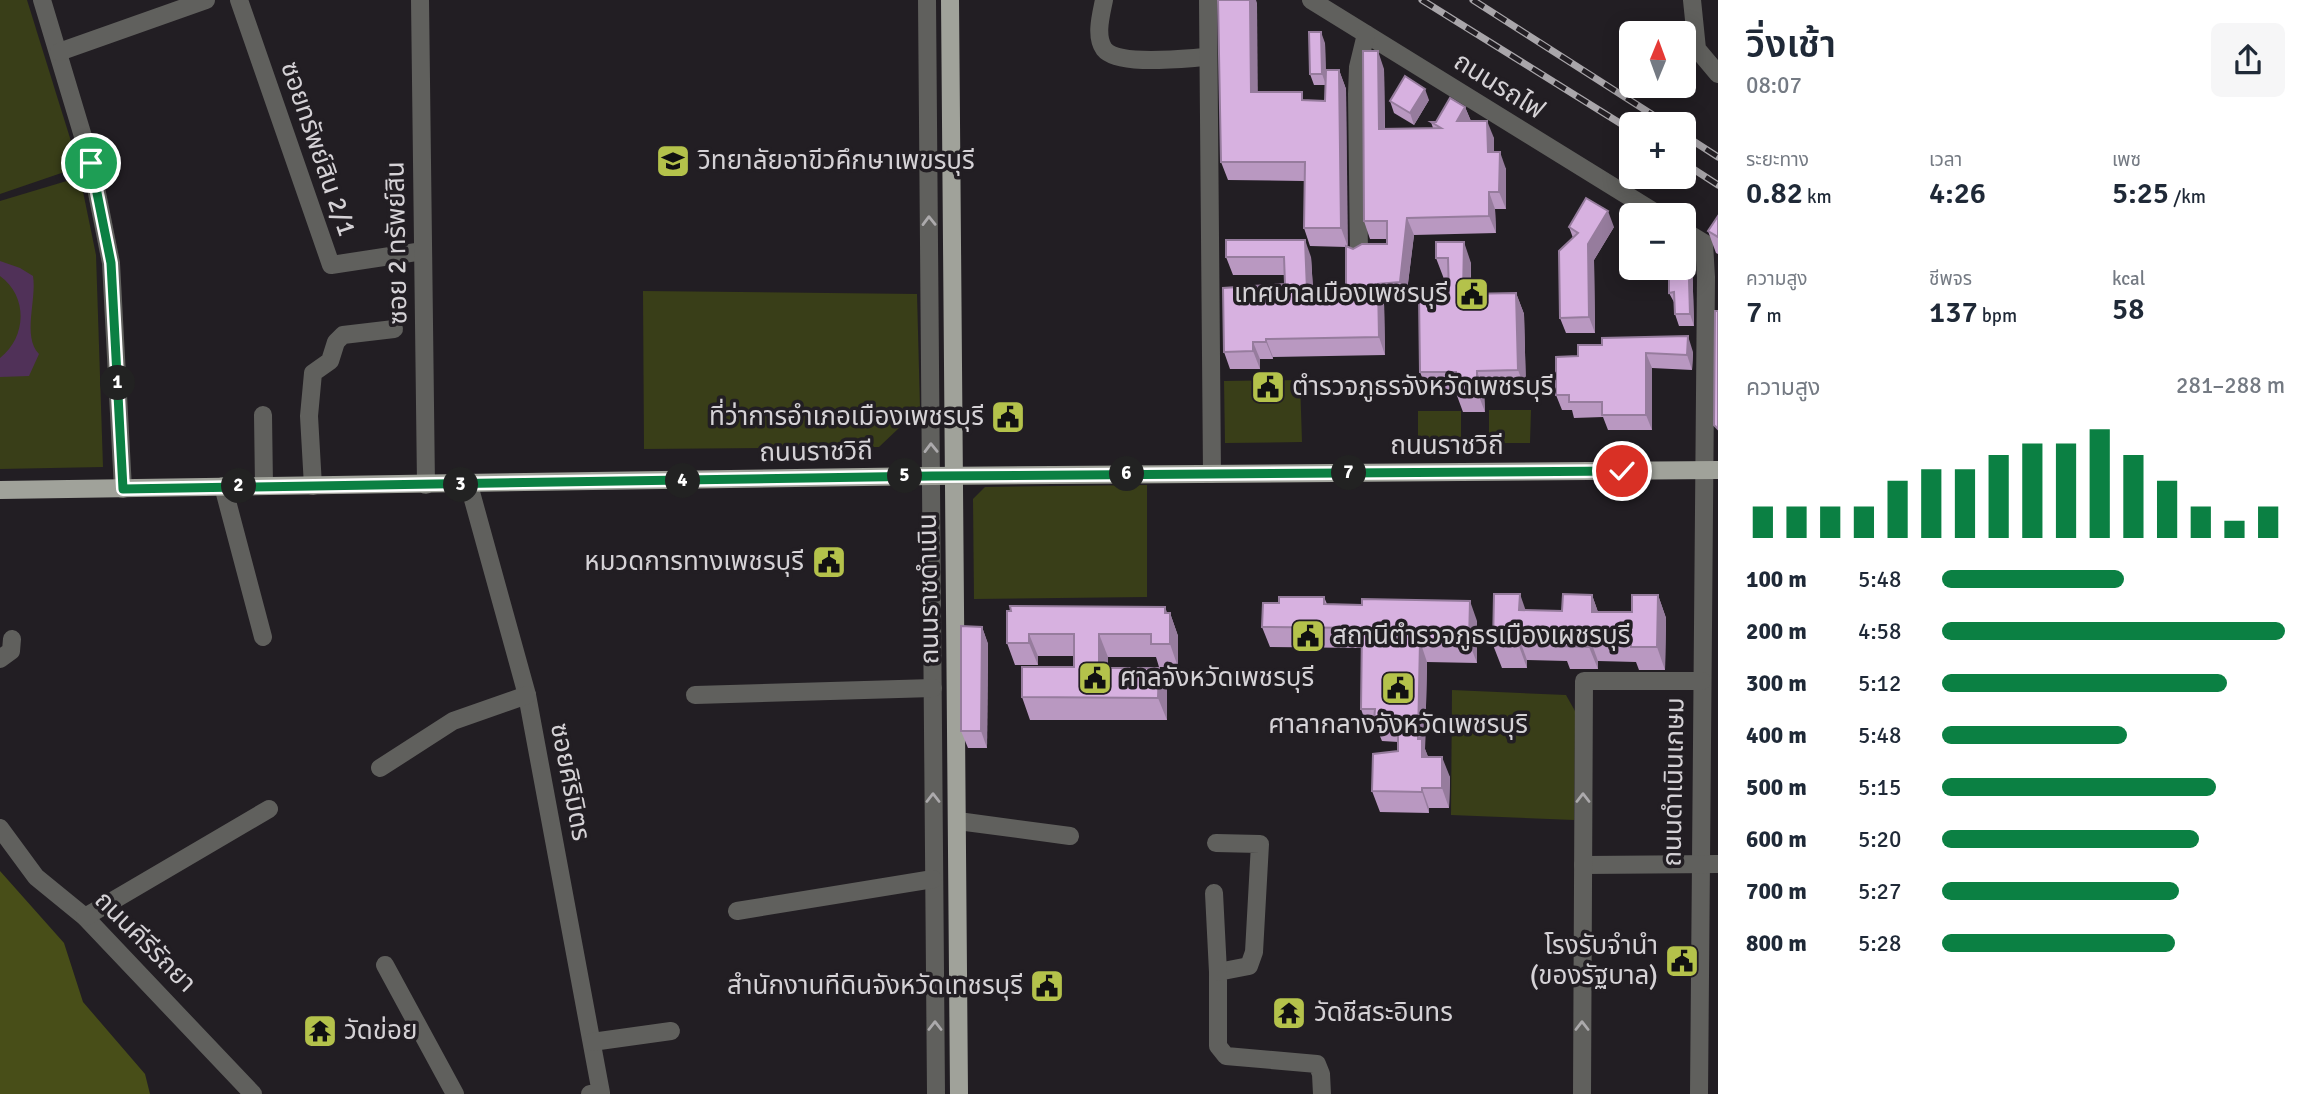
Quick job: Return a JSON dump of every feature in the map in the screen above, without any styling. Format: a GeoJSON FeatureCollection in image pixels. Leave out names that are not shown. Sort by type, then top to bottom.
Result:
{"type":"FeatureCollection","features":[{"type":"Feature","properties":{"kind":"main road","name":"ถนนราชดำเนิน"},"geometry":{"type":"LineString","coordinates":[[950,0],[959,1094]]}},
{"type":"Feature","properties":{"kind":"main road","name":"ถนนราชวิถี"},"geometry":{"type":"LineString","coordinates":[[0,490],[932,476],[1711,470]]}},
{"type":"Feature","properties":{"kind":"street"},"geometry":{"type":"LineString","coordinates":[[42,0],[91,163],[111,263],[123,489]]}},
{"type":"Feature","properties":{"kind":"street"},"geometry":{"type":"LineString","coordinates":[[59,52],[206,0]]}},
{"type":"Feature","properties":{"kind":"street","name":"ซอยทรัพย์สิน 2/1"},"geometry":{"type":"LineString","coordinates":[[239,0],[331,265],[423,251]]}},
{"type":"Feature","properties":{"kind":"street","name":"ซอย 2 ทรัพย์สิน"},"geometry":{"type":"LineString","coordinates":[[420,0],[426,485]]}},
{"type":"Feature","properties":{"kind":"street"},"geometry":{"type":"LineString","coordinates":[[927,0],[936,1094]]}},
{"type":"Feature","properties":{"kind":"street"},"geometry":{"type":"LineString","coordinates":[[1104,0],[1100,38],[1108,53],[1121,58],[1151,60],[1208,57]]}},
{"type":"Feature","properties":{"kind":"street"},"geometry":{"type":"LineString","coordinates":[[1208,0],[1212,474]]}},
{"type":"Feature","properties":{"kind":"street","name":"ถนนรถไฟ"},"geometry":{"type":"LineString","coordinates":[[1311,0],[1640,203]]}},
{"type":"Feature","properties":{"kind":"street"},"geometry":{"type":"LineString","coordinates":[[1692,0],[1697,49],[1718,74]]}},
{"type":"Feature","properties":{"kind":"street"},"geometry":{"type":"LineString","coordinates":[[1359,255],[1358,80],[1366,34]]}},
{"type":"Feature","properties":{"kind":"street"},"geometry":{"type":"LineString","coordinates":[[1696,238],[1704,243],[1712,281],[1711,470]]}},
{"type":"Feature","properties":{"kind":"street"},"geometry":{"type":"LineString","coordinates":[[930,274],[951,274]]}},
{"type":"Feature","properties":{"kind":"street"},"geometry":{"type":"LineString","coordinates":[[313,486],[309,416],[313,373],[330,361],[337,342],[343,335],[394,329]]}},
{"type":"Feature","properties":{"kind":"street"},"geometry":{"type":"LineString","coordinates":[[263,415],[264,486]]}},
{"type":"Feature","properties":{"kind":"street","name":"ถนนดำเนินเกษม"},"geometry":{"type":"LineString","coordinates":[[1699,1094],[1702,681],[1710,643],[1711,470]]}},
{"type":"Feature","properties":{"kind":"street","name":"ซอยศิริมิตร"},"geometry":{"type":"LineString","coordinates":[[470,485],[527,695],[601,1093]]}},
{"type":"Feature","properties":{"kind":"street"},"geometry":{"type":"LineString","coordinates":[[223,486],[263,637]]}},
{"type":"Feature","properties":{"kind":"street"},"geometry":{"type":"LineString","coordinates":[[0,659],[10,651],[12,639]]}},
{"type":"Feature","properties":{"kind":"street"},"geometry":{"type":"LineString","coordinates":[[695,695],[933,679],[956,671]]}},
{"type":"Feature","properties":{"kind":"street"},"geometry":{"type":"LineString","coordinates":[[1582,1094],[1584,681],[1702,681]]}},
{"type":"Feature","properties":{"kind":"street"},"geometry":{"type":"LineString","coordinates":[[380,768],[453,721],[527,695]]}},
{"type":"Feature","properties":{"kind":"street"},"geometry":{"type":"LineString","coordinates":[[85,917],[269,810]]}},
{"type":"Feature","properties":{"kind":"street"},"geometry":{"type":"LineString","coordinates":[[958,821],[1070,836]]}},
{"type":"Feature","properties":{"kind":"street","name":"ถนนคีรีรัถยา"},"geometry":{"type":"LineString","coordinates":[[0,828],[36,877],[85,917],[253,1094]]}},
{"type":"Feature","properties":{"kind":"street"},"geometry":{"type":"LineString","coordinates":[[1216,844],[1260,844],[1253,960],[1243,968],[1218,972]]}},
{"type":"Feature","properties":{"kind":"street"},"geometry":{"type":"LineString","coordinates":[[1583,865],[1718,864]]}},
{"type":"Feature","properties":{"kind":"street"},"geometry":{"type":"LineString","coordinates":[[737,911],[933,879]]}},
{"type":"Feature","properties":{"kind":"street"},"geometry":{"type":"LineString","coordinates":[[1214,893],[1218,1046],[1222,1053],[1234,1057],[1317,1065],[1321,1074],[1322,1094]]}},
{"type":"Feature","properties":{"kind":"street"},"geometry":{"type":"LineString","coordinates":[[385,965],[454,1094]]}},
{"type":"Feature","properties":{"kind":"street"},"geometry":{"type":"LineString","coordinates":[[935,978],[957,979]]}},
{"type":"Feature","properties":{"kind":"street"},"geometry":{"type":"LineString","coordinates":[[592,1042],[671,1031]]}},
{"type":"Feature","properties":{"kind":"street"},"geometry":{"type":"LineString","coordinates":[[590,1094],[601,1093]]}},
{"type":"Feature","properties":{"kind":"green space"},"geometry":{"type":"Polygon","coordinates":[[[0,0],[27,0],[79,167],[0,194],[0,0]]]}},
{"type":"Feature","properties":{"kind":"green space"},"geometry":{"type":"Polygon","coordinates":[[[80,177],[96,255],[103,467],[0,469],[0,201],[80,177]]]}},
{"type":"Feature","properties":{"kind":"green space"},"geometry":{"type":"Polygon","coordinates":[[[643,291],[917,294],[920,408],[879,447],[644,449],[643,291]]]}},
{"type":"Feature","properties":{"kind":"green space"},"geometry":{"type":"Polygon","coordinates":[[[1300,380],[1302,442],[1225,443],[1224,381],[1300,380]]]}},
{"type":"Feature","properties":{"kind":"green space"},"geometry":{"type":"Polygon","coordinates":[[[1489,410],[1531,410],[1530,443],[1489,443],[1489,410]]]}},
{"type":"Feature","properties":{"kind":"green space"},"geometry":{"type":"Polygon","coordinates":[[[1418,411],[1461,411],[1461,445],[1418,444],[1418,411]]]}},
{"type":"Feature","properties":{"kind":"green space"},"geometry":{"type":"Polygon","coordinates":[[[1147,485],[1147,597],[974,599],[973,499],[985,487],[1147,485]]]}},
{"type":"Feature","properties":{"kind":"green space"},"geometry":{"type":"Polygon","coordinates":[[[1452,690],[1566,695],[1575,711],[1574,820],[1451,815],[1452,690]]]}},
{"type":"Feature","properties":{"kind":"green space"},"geometry":{"type":"Polygon","coordinates":[[[0,871],[64,943],[83,1002],[145,1074],[150,1094],[0,1094],[0,871]]]}},
{"type":"Feature","properties":{"kind":"shaded area"},"geometry":{"type":"Polygon","coordinates":[[[0,261],[33,276],[31,338],[39,354],[29,376],[0,377],[0,358],[15,339],[21,317],[16,294],[0,276],[0,261]]]}},
{"type":"Feature","properties":{"kind":"building"},"geometry":{"type":"Polygon","coordinates":[[[1218,0],[1250,0],[1251,92],[1302,92],[1302,100],[1325,101],[1326,70],[1339,70],[1341,228],[1304,228],[1305,162],[1221,162],[1218,0]]]}},
{"type":"Feature","properties":{"kind":"building"},"geometry":{"type":"Polygon","coordinates":[[[1309,32],[1321,32],[1322,74],[1310,74],[1309,32]]]}},
{"type":"Feature","properties":{"kind":"building"},"geometry":{"type":"Polygon","coordinates":[[[1363,51],[1378,51],[1379,129],[1441,128],[1431,122],[1436,122],[1450,98],[1465,107],[1457,121],[1487,121],[1488,152],[1500,152],[1499,192],[1489,192],[1489,216],[1407,218],[1400,282],[1378,284],[1379,337],[1266,339],[1266,342],[1253,342],[1253,351],[1224,352],[1223,288],[1285,284],[1284,257],[1226,257],[1226,240],[1305,240],[1307,290],[1346,288],[1346,246],[1353,249],[1362,244],[1387,244],[1387,221],[1364,221],[1363,51]]]}},
{"type":"Feature","properties":{"kind":"building"},"geometry":{"type":"Polygon","coordinates":[[[1405,76],[1425,89],[1410,113],[1390,101],[1405,76]]]}},
{"type":"Feature","properties":{"kind":"building"},"geometry":{"type":"Polygon","coordinates":[[[1586,198],[1608,211],[1588,244],[1589,317],[1560,318],[1559,251],[1578,233],[1569,227],[1586,198]]]}},
{"type":"Feature","properties":{"kind":"building"},"geometry":{"type":"Polygon","coordinates":[[[1718,216],[1718,237],[1708,231],[1718,216]]]}},
{"type":"Feature","properties":{"kind":"building"},"geometry":{"type":"Polygon","coordinates":[[[1436,242],[1464,242],[1463,294],[1516,293],[1518,370],[1477,371],[1477,391],[1456,391],[1456,372],[1420,372],[1419,295],[1449,295],[1448,258],[1436,258],[1436,242]]]}},
{"type":"Feature","properties":{"kind":"building"},"geometry":{"type":"Polygon","coordinates":[[[1669,280],[1689,280],[1690,314],[1675,314],[1674,292],[1669,293],[1669,280]]]}},
{"type":"Feature","properties":{"kind":"building"},"geometry":{"type":"Polygon","coordinates":[[[1715,311],[1718,311],[1718,429],[1714,425],[1715,311]]]}},
{"type":"Feature","properties":{"kind":"building"},"geometry":{"type":"Polygon","coordinates":[[[1688,336],[1687,355],[1646,353],[1646,415],[1602,415],[1602,402],[1569,402],[1569,395],[1556,395],[1556,357],[1578,356],[1578,345],[1602,345],[1602,338],[1688,336]]]}},
{"type":"Feature","properties":{"kind":"building"},"geometry":{"type":"Polygon","coordinates":[[[1494,594],[1520,594],[1519,610],[1562,611],[1563,594],[1592,595],[1592,612],[1632,612],[1632,595],[1658,595],[1657,647],[1631,647],[1631,639],[1590,639],[1589,647],[1561,646],[1561,638],[1519,638],[1519,646],[1493,645],[1494,594]]]}},
{"type":"Feature","properties":{"kind":"building"},"geometry":{"type":"Polygon","coordinates":[[[1279,597],[1324,597],[1324,604],[1362,605],[1362,599],[1470,601],[1469,642],[1420,641],[1418,739],[1422,739],[1422,757],[1442,757],[1442,788],[1422,788],[1422,792],[1372,791],[1373,754],[1398,751],[1398,722],[1374,721],[1375,709],[1361,709],[1362,628],[1262,627],[1263,603],[1279,603],[1279,597]]]}},
{"type":"Feature","properties":{"kind":"building"},"geometry":{"type":"Polygon","coordinates":[[[1010,606],[1165,607],[1165,613],[1170,613],[1170,644],[1151,644],[1151,634],[1099,634],[1099,668],[1159,668],[1158,698],[1022,697],[1022,667],[1074,667],[1074,634],[1029,634],[1029,643],[1007,643],[1007,611],[1011,611],[1010,606]]]}},
{"type":"Feature","properties":{"kind":"building"},"geometry":{"type":"Polygon","coordinates":[[[961,626],[982,627],[981,731],[961,731],[961,626]]]}},
{"type":"Feature","properties":{"kind":"railway"},"geometry":{"type":"LineString","coordinates":[[1422,0],[1619,123]]}},
{"type":"Feature","properties":{"kind":"railway"},"geometry":{"type":"LineString","coordinates":[[1473,0],[1648,112]]}},
{"type":"Feature","properties":{"kind":"railway"},"geometry":{"type":"LineString","coordinates":[[1696,143],[1718,157]]}},
{"type":"Feature","properties":{"kind":"railway"},"geometry":{"type":"LineString","coordinates":[[1696,171],[1718,185]]}},
{"type":"Feature","properties":{"kind":"place","name":"วิทยาลัยอาขีวคึกษาเพขรบุรี"},"geometry":{"type":"Point","coordinates":[673,161]}},
{"type":"Feature","properties":{"kind":"place","name":"เทศบาลเมืองเพชรบุรี"},"geometry":{"type":"Point","coordinates":[1472,294]}},
{"type":"Feature","properties":{"kind":"place","name":"ตำรวจภูธรจังหวัดเพชรบุรี"},"geometry":{"type":"Point","coordinates":[1268,387]}},
{"type":"Feature","properties":{"kind":"place","name":"ที่ว่าการอำเภอเมืองเพชรบุรี"},"geometry":{"type":"Point","coordinates":[1008,417]}},
{"type":"Feature","properties":{"kind":"place","name":"หมวดการทางเพชรบุรี"},"geometry":{"type":"Point","coordinates":[829,562]}},
{"type":"Feature","properties":{"kind":"place","name":"สถานีตำรวจภูธรเมืองเผชรบุรี"},"geometry":{"type":"Point","coordinates":[1308,636]}},
{"type":"Feature","properties":{"kind":"place","name":"ศาลจังหวัดเพชรบุรี"},"geometry":{"type":"Point","coordinates":[1095,678]}},
{"type":"Feature","properties":{"kind":"place","name":"ศาลากลางจังหวัดเพชรบุริ"},"geometry":{"type":"Point","coordinates":[1398,688]}},
{"type":"Feature","properties":{"kind":"place","name":"โรงรับจำนำ (ของรัฐบาล)"},"geometry":{"type":"Point","coordinates":[1682,961]}},
{"type":"Feature","properties":{"kind":"place","name":"สำนักงานทีดินจังหวัดเทชรบุรี"},"geometry":{"type":"Point","coordinates":[1047,986]}},
{"type":"Feature","properties":{"kind":"place","name":"วัดชีสระอินทร"},"geometry":{"type":"Point","coordinates":[1289,1013]}},
{"type":"Feature","properties":{"kind":"place","name":"วัดข่อย"},"geometry":{"type":"Point","coordinates":[320,1031]}},
{"type":"Feature","properties":{"kind":"route"},"geometry":{"type":"LineString","coordinates":[[91,163],[111,263],[123,489],[932,476],[1622,471]]}}]}
